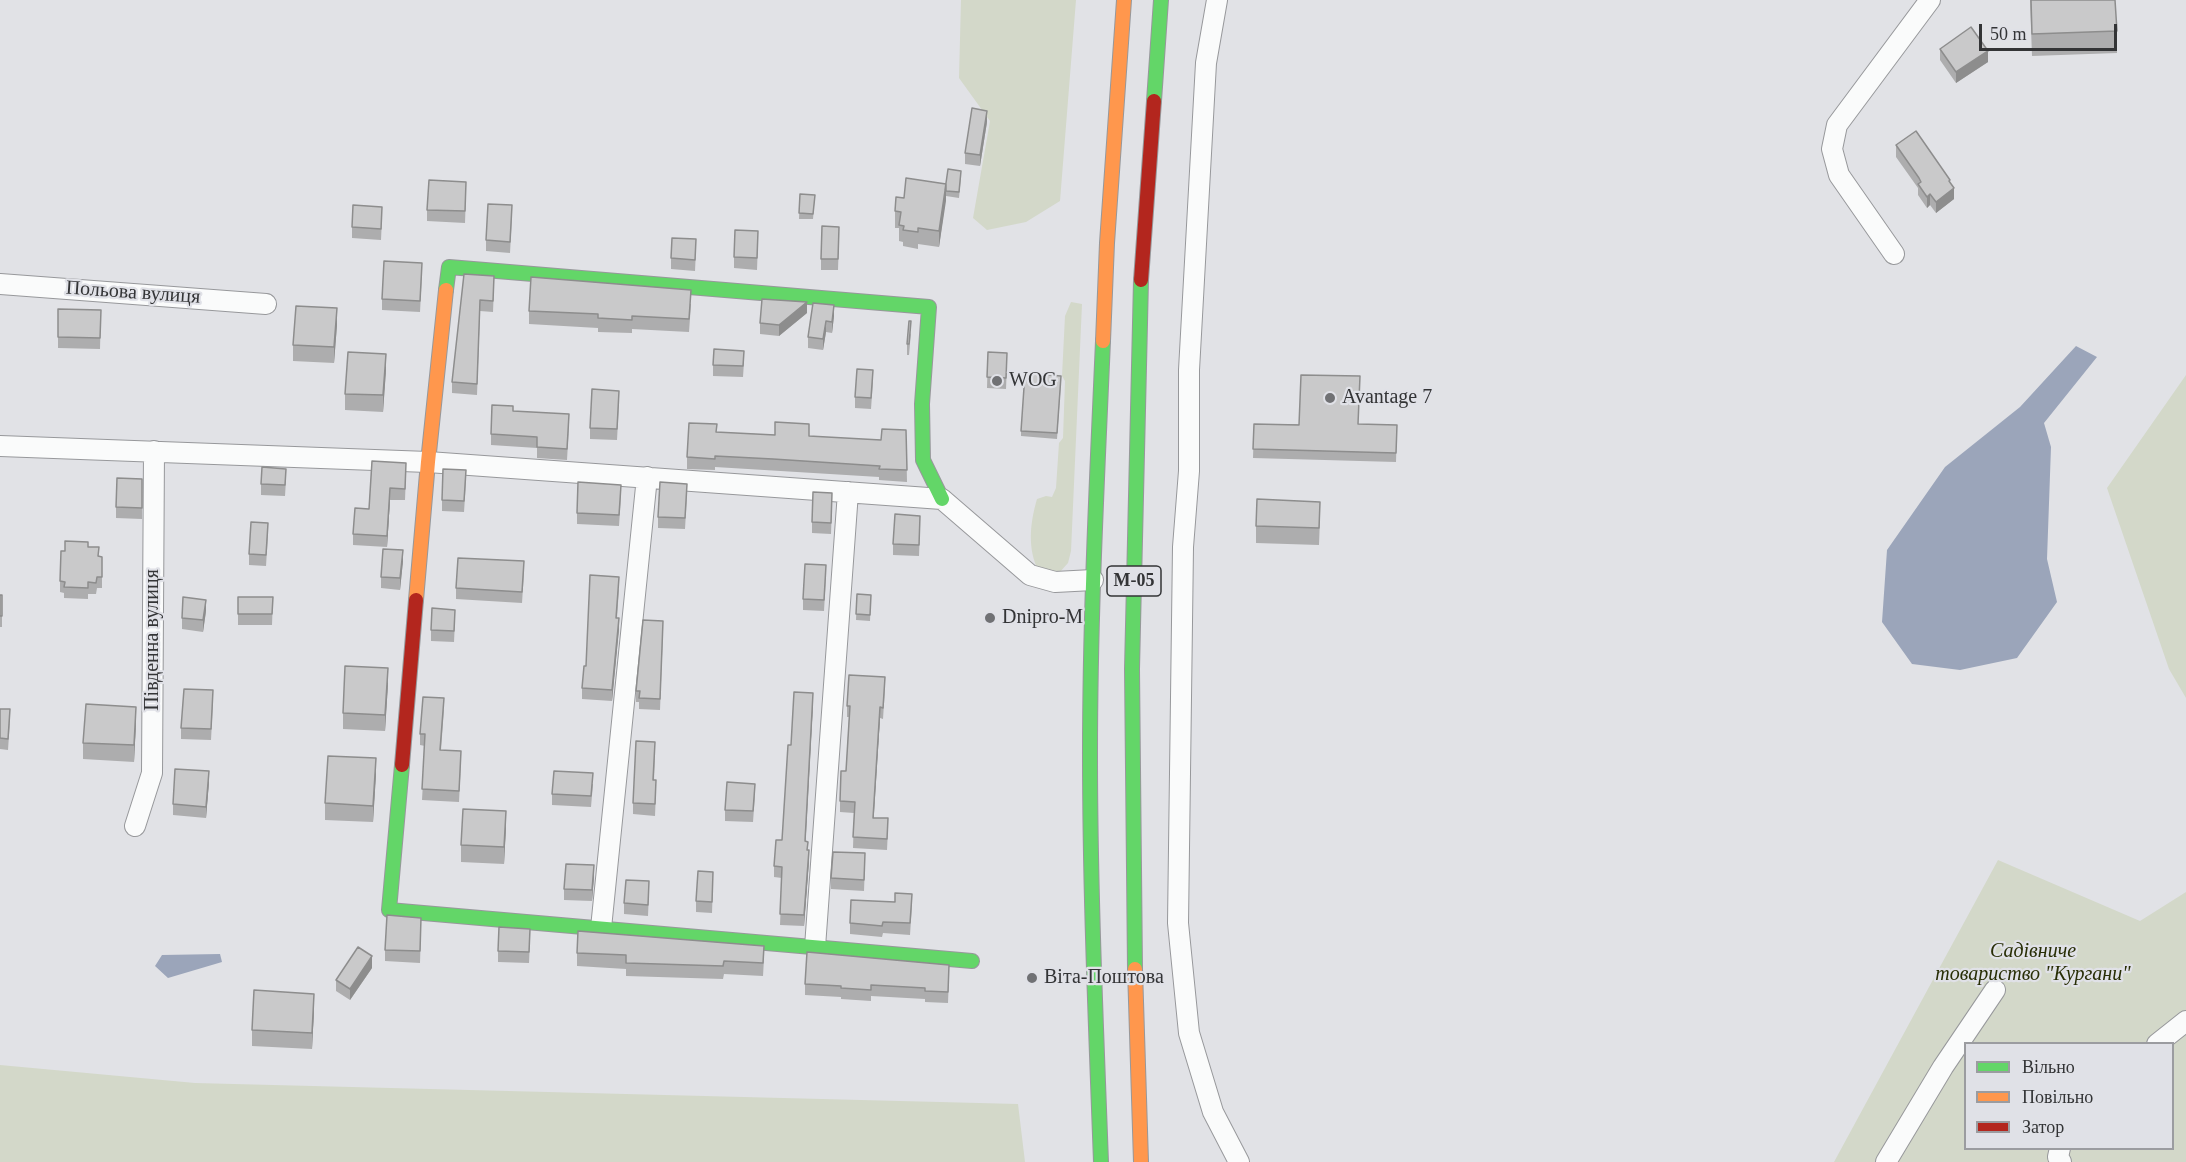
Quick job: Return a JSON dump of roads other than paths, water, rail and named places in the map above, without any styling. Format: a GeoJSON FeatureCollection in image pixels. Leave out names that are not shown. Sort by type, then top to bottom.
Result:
{"type":"FeatureCollection","features":[{"type":"Feature","properties":{"kind":"main road","name":"М-05"},"geometry":{"type":"LineString","coordinates":[[1101,1162],[1092,914],[1090,764],[1093,580],[1107,243],[1124,0]]}},
{"type":"Feature","properties":{"kind":"main road","name":"М-05"},"geometry":{"type":"LineString","coordinates":[[1141,1162],[1133,904],[1132,669],[1141,287],[1161,0]]}},
{"type":"Feature","properties":{"kind":"main road"},"geometry":{"type":"LineString","coordinates":[[942,499],[923,460],[922,404],[929,307],[449,267],[428,462],[389,910],[972,961]]}},
{"type":"Feature","properties":{"kind":"street"},"geometry":{"type":"LineString","coordinates":[[1217,0],[1206,63],[1189,370],[1189,471],[1184,547],[1178,923],[1189,1034],[1213,1112],[1239,1162]]}},
{"type":"Feature","properties":{"kind":"street"},"geometry":{"type":"LineString","coordinates":[[1894,254],[1839,175],[1832,149],[1837,124],[1930,0]]}},
{"type":"Feature","properties":{"kind":"street","name":"Польова вулиця"},"geometry":{"type":"LineString","coordinates":[[0,284],[266,304]]}},
{"type":"Feature","properties":{"kind":"street"},"geometry":{"type":"LineString","coordinates":[[0,447],[428,462],[942,499],[1030,575],[1055,582],[1093,580]]}},
{"type":"Feature","properties":{"kind":"street","name":"Південна вулиця"},"geometry":{"type":"LineString","coordinates":[[135,826],[152,773],[154,451]]}},
{"type":"Feature","properties":{"kind":"street"},"geometry":{"type":"LineString","coordinates":[[601,928],[647,477]]}},
{"type":"Feature","properties":{"kind":"street"},"geometry":{"type":"LineString","coordinates":[[815,947],[848,492]]}},
{"type":"Feature","properties":{"kind":"street"},"geometry":{"type":"LineString","coordinates":[[1886,1162],[1943,1067],[1995,990]]}},
{"type":"Feature","properties":{"kind":"street"},"geometry":{"type":"LineString","coordinates":[[2160,1042],[2186,1021]]}},
{"type":"Feature","properties":{"kind":"water"},"geometry":{"type":"Polygon","coordinates":[[[2076,346],[2097,357],[2044,423],[2051,447],[2047,559],[2057,602],[2017,658],[1960,670],[1912,664],[1882,622],[1887,550],[1945,467],[2020,407],[2076,346]]]}},
{"type":"Feature","properties":{"kind":"water"},"geometry":{"type":"Polygon","coordinates":[[[220,954],[222,962],[168,978],[155,966],[162,955],[220,954]]]}},
{"type":"Feature","properties":{"kind":"place","name":"WOG"},"geometry":{"type":"Point","coordinates":[997,381]}},
{"type":"Feature","properties":{"kind":"place","name":"Avantage 7"},"geometry":{"type":"Point","coordinates":[1330,398]}},
{"type":"Feature","properties":{"kind":"place","name":"Dnipro-M"},"geometry":{"type":"Point","coordinates":[990,618]}},
{"type":"Feature","properties":{"kind":"place","name":"Віта-Поштова"},"geometry":{"type":"Point","coordinates":[1032,978]}},
{"type":"Feature","properties":{"kind":"park label","name":"Садівниче товариство \"Кургани\""},"geometry":{"type":"Point","coordinates":[2033,964]}}]}
